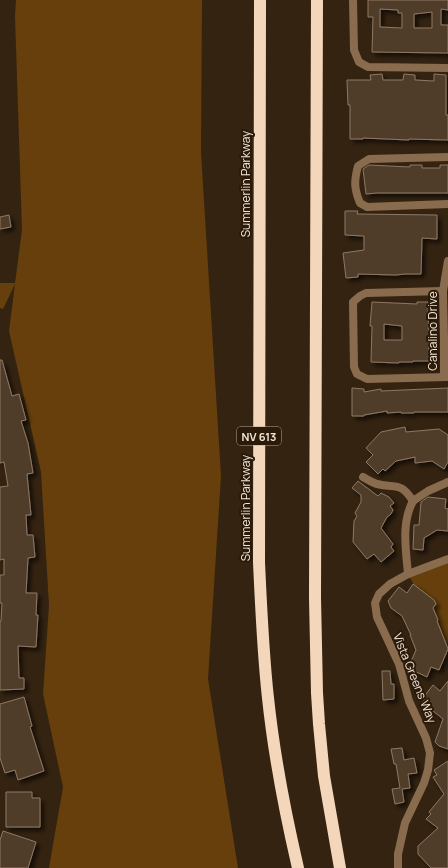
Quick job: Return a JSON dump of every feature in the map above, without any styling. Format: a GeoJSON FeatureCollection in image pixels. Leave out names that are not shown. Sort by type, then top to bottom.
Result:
{"type":"FeatureCollection","features":[{"type":"Feature","properties":{"kind":"highway","name":"Summerlin Parkway"},"geometry":{"type":"LineString","coordinates":[[260,0],[259,562],[261,626],[273,738],[298,868]]}},
{"type":"Feature","properties":{"kind":"highway"},"geometry":{"type":"LineString","coordinates":[[317,0],[315,590],[317,693],[324,776],[340,868]]}},
{"type":"Feature","properties":{"kind":"street"},"geometry":{"type":"LineString","coordinates":[[354,0],[354,50],[359,62],[368,67],[448,68]]}},
{"type":"Feature","properties":{"kind":"street"},"geometry":{"type":"LineString","coordinates":[[448,157],[369,159],[358,166],[355,176],[355,192],[360,203],[367,207],[448,204]]}},
{"type":"Feature","properties":{"kind":"street","name":"Canalino Drive"},"geometry":{"type":"LineString","coordinates":[[446,377],[443,291],[448,260]]}},
{"type":"Feature","properties":{"kind":"street"},"geometry":{"type":"LineString","coordinates":[[443,291],[366,293],[360,296],[353,302],[354,367],[358,374],[367,379],[446,377]]}},
{"type":"Feature","properties":{"kind":"street"},"geometry":{"type":"LineString","coordinates":[[363,477],[376,484],[398,487],[407,492],[413,501]]}},
{"type":"Feature","properties":{"kind":"street"},"geometry":{"type":"LineString","coordinates":[[408,574],[406,533],[407,514],[413,501],[428,490],[448,482]]}},
{"type":"Feature","properties":{"kind":"street","name":"Vista Greens Way"},"geometry":{"type":"LineString","coordinates":[[398,868],[398,854],[405,823],[424,782],[428,770],[430,753],[426,738],[409,701],[399,664],[377,617],[375,603],[379,594],[390,584],[408,574],[448,559]]}},
{"type":"Feature","properties":{"kind":"shaded area"},"geometry":{"type":"Polygon","coordinates":[[[16,0],[202,0],[201,152],[221,476],[208,679],[238,868],[49,868],[63,787],[43,694],[49,605],[41,472],[9,331],[15,284],[3,309],[0,308],[0,283],[15,283],[22,230],[15,16],[16,0]]]}},
{"type":"Feature","properties":{"kind":"shaded area"},"geometry":{"type":"Polygon","coordinates":[[[448,559],[448,646],[408,574],[448,559]]]}},
{"type":"Feature","properties":{"kind":"building"},"geometry":{"type":"Polygon","coordinates":[[[368,0],[448,0],[448,10],[441,9],[441,25],[448,25],[448,53],[372,52],[373,17],[368,17],[368,0]],[[380,9],[380,27],[402,28],[402,13],[398,13],[398,10],[380,9]],[[432,12],[414,14],[414,28],[432,28],[432,12]]]}},
{"type":"Feature","properties":{"kind":"building"},"geometry":{"type":"Polygon","coordinates":[[[382,74],[383,80],[403,80],[404,74],[415,75],[415,80],[434,81],[434,74],[446,75],[446,115],[448,115],[448,140],[350,139],[350,105],[348,105],[347,80],[371,80],[370,75],[382,74]]]}},
{"type":"Feature","properties":{"kind":"building"},"geometry":{"type":"Polygon","coordinates":[[[369,165],[410,167],[410,165],[422,165],[422,168],[440,168],[440,165],[448,165],[448,193],[366,194],[363,169],[369,165]]]}},
{"type":"Feature","properties":{"kind":"building"},"geometry":{"type":"Polygon","coordinates":[[[345,211],[358,211],[357,214],[437,215],[437,239],[422,238],[421,274],[358,274],[358,277],[346,278],[343,253],[364,250],[364,236],[345,235],[345,211]]]}},
{"type":"Feature","properties":{"kind":"building"},"geometry":{"type":"Polygon","coordinates":[[[9,215],[11,227],[0,229],[0,217],[9,215]]]}},
{"type":"Feature","properties":{"kind":"building"},"geometry":{"type":"Polygon","coordinates":[[[372,302],[417,304],[417,302],[428,302],[429,361],[399,363],[371,362],[372,326],[370,326],[372,302]],[[384,324],[384,340],[402,340],[402,326],[384,324]]]}},
{"type":"Feature","properties":{"kind":"building"},"geometry":{"type":"Polygon","coordinates":[[[0,360],[2,360],[12,396],[19,394],[26,420],[21,421],[28,443],[33,473],[27,474],[31,515],[26,515],[27,535],[33,535],[35,557],[28,558],[26,593],[37,593],[36,615],[38,615],[36,647],[18,646],[19,678],[24,678],[24,689],[0,690],[0,621],[2,603],[0,603],[0,575],[4,575],[4,559],[0,560],[0,487],[8,486],[4,462],[0,463],[0,360]]]}},
{"type":"Feature","properties":{"kind":"building"},"geometry":{"type":"Polygon","coordinates":[[[352,388],[364,389],[364,392],[381,389],[381,391],[448,388],[448,412],[387,413],[387,411],[364,416],[352,416],[352,388]]]}},
{"type":"Feature","properties":{"kind":"building"},"geometry":{"type":"Polygon","coordinates":[[[405,427],[406,432],[439,429],[448,435],[448,462],[444,469],[432,461],[415,463],[415,457],[396,461],[385,471],[383,469],[378,474],[366,462],[373,455],[366,448],[381,432],[405,427]]]}},
{"type":"Feature","properties":{"kind":"building"},"geometry":{"type":"Polygon","coordinates":[[[358,481],[378,496],[381,493],[389,497],[394,503],[390,506],[393,510],[391,514],[387,517],[381,528],[393,544],[391,547],[394,551],[381,562],[374,554],[367,559],[353,542],[354,521],[357,516],[355,513],[361,502],[361,495],[352,488],[358,481]]]}},
{"type":"Feature","properties":{"kind":"building"},"geometry":{"type":"Polygon","coordinates":[[[428,497],[446,499],[445,508],[448,509],[448,531],[437,530],[424,538],[423,550],[413,549],[414,525],[419,525],[421,502],[428,497]]]}},
{"type":"Feature","properties":{"kind":"building"},"geometry":{"type":"Polygon","coordinates":[[[413,584],[434,600],[436,604],[433,608],[448,649],[439,670],[431,667],[427,677],[412,670],[414,665],[410,664],[416,650],[411,635],[402,616],[391,608],[388,601],[399,587],[407,593],[413,584]]]}},
{"type":"Feature","properties":{"kind":"building"},"geometry":{"type":"Polygon","coordinates":[[[382,671],[390,671],[391,684],[394,684],[394,699],[383,700],[382,671]]]}},
{"type":"Feature","properties":{"kind":"building"},"geometry":{"type":"Polygon","coordinates":[[[448,681],[448,749],[439,746],[435,742],[443,719],[423,703],[426,694],[433,685],[440,691],[448,681]]]}},
{"type":"Feature","properties":{"kind":"building"},"geometry":{"type":"Polygon","coordinates":[[[24,697],[32,726],[30,727],[44,771],[18,780],[15,770],[5,773],[0,758],[0,704],[24,697]]]}},
{"type":"Feature","properties":{"kind":"building"},"geometry":{"type":"Polygon","coordinates":[[[402,748],[404,760],[414,758],[417,773],[408,774],[410,788],[402,789],[404,802],[395,804],[392,789],[400,788],[396,764],[394,764],[391,749],[402,748]]]}},
{"type":"Feature","properties":{"kind":"building"},"geometry":{"type":"Polygon","coordinates":[[[448,761],[448,868],[431,868],[418,854],[418,846],[438,828],[426,819],[431,814],[429,812],[444,794],[433,777],[437,775],[434,770],[448,761]]]}},
{"type":"Feature","properties":{"kind":"building"},"geometry":{"type":"Polygon","coordinates":[[[6,792],[32,792],[32,798],[40,798],[40,827],[6,827],[6,792]]]}},
{"type":"Feature","properties":{"kind":"building"},"geometry":{"type":"Polygon","coordinates":[[[3,831],[36,842],[28,868],[0,868],[0,840],[3,831]]]}}]}
